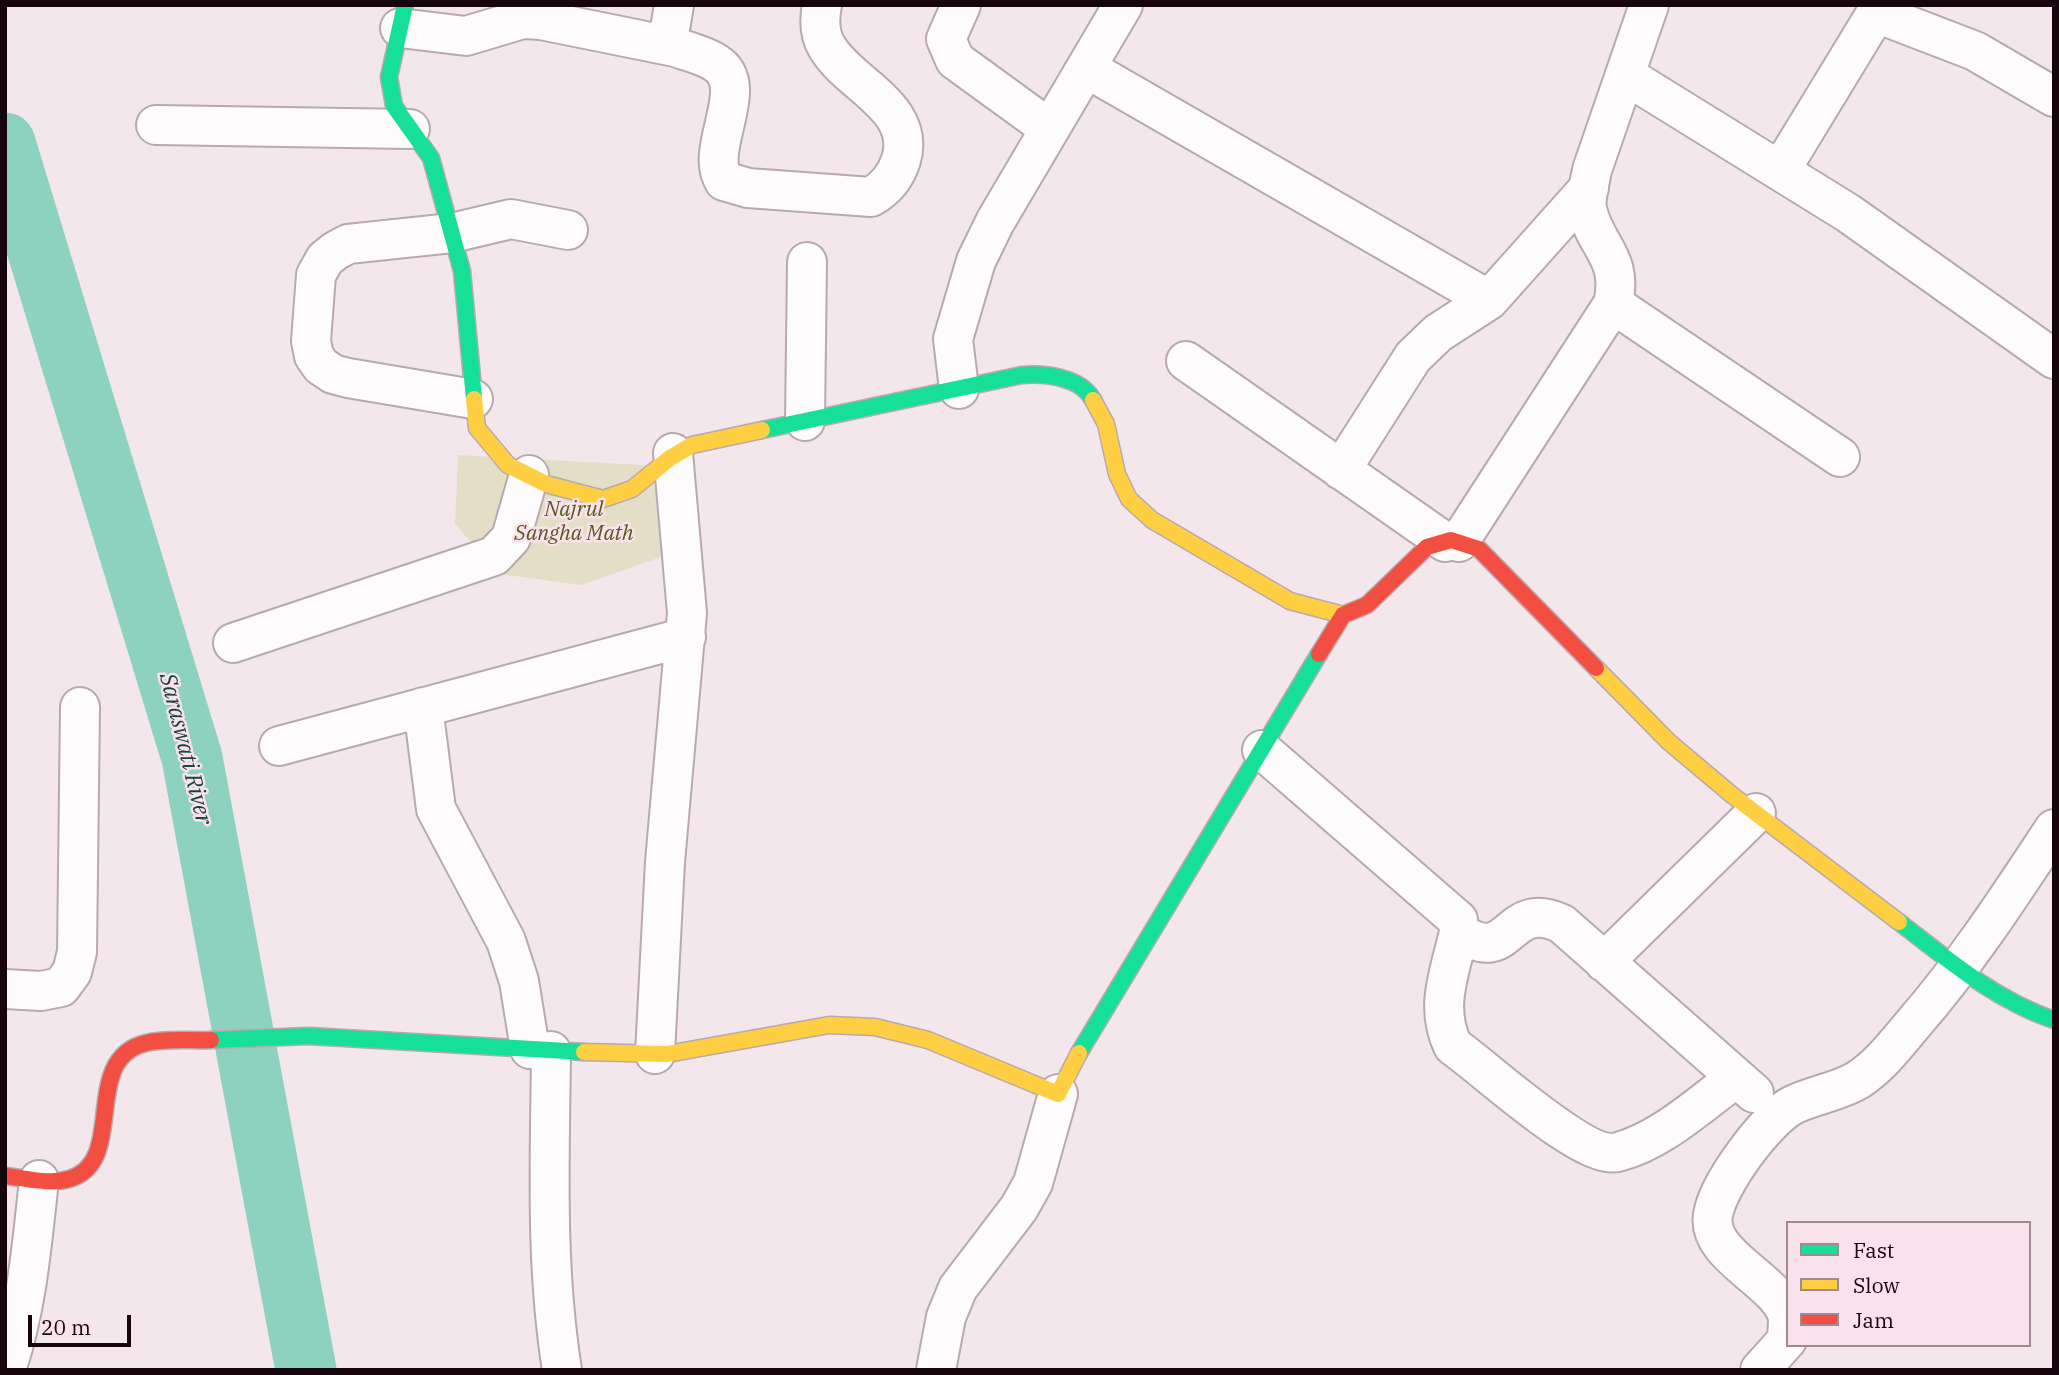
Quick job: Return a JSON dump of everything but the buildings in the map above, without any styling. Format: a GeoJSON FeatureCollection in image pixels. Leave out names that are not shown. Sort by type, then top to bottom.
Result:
{"type":"FeatureCollection","features":[{"type":"Feature","properties":{"kind":"street"},"geometry":{"type":"LineString","coordinates":[[674,5],[669,35],[675,47]]}},
{"type":"Feature","properties":{"kind":"street"},"geometry":{"type":"LineString","coordinates":[[822,5],[821,36],[829,50],[896,118],[902,132],[902,154],[898,170],[882,191],[871,197],[741,187],[724,181],[718,172],[718,158],[731,90],[727,74],[718,64],[675,47],[541,20],[505,23],[466,36],[402,16],[389,77],[394,106],[431,158],[452,233],[462,271],[474,420],[482,437],[513,469],[587,498],[610,500],[635,487],[673,453],[692,445],[1022,375],[1049,373],[1089,392],[1106,424],[1116,474],[1129,499],[1152,520],[1290,601],[1343,615],[1367,606],[1427,547],[1452,542],[1613,304],[1617,287],[1615,269],[1587,209],[1589,188],[1592,170],[1649,5]]}},
{"type":"Feature","properties":{"kind":"street"},"geometry":{"type":"LineString","coordinates":[[961,5],[946,39],[955,60],[1050,129]]}},
{"type":"Feature","properties":{"kind":"street"},"geometry":{"type":"LineString","coordinates":[[958,389],[953,339],[967,288],[995,222],[1123,5]]}},
{"type":"Feature","properties":{"kind":"street"},"geometry":{"type":"LineString","coordinates":[[1780,171],[1878,9],[1975,51],[2054,97]]}},
{"type":"Feature","properties":{"kind":"street"},"geometry":{"type":"LineString","coordinates":[[1086,68],[1489,300]]}},
{"type":"Feature","properties":{"kind":"street"},"geometry":{"type":"LineString","coordinates":[[1625,75],[1848,213],[2054,359]]}},
{"type":"Feature","properties":{"kind":"street"},"geometry":{"type":"LineString","coordinates":[[156,125],[410,129]]}},
{"type":"Feature","properties":{"kind":"street"},"geometry":{"type":"LineString","coordinates":[[1340,470],[1413,357],[1438,333],[1489,300],[1589,188]]}},
{"type":"Feature","properties":{"kind":"street"},"geometry":{"type":"LineString","coordinates":[[473,399],[333,374],[321,366],[314,356],[311,341],[316,275],[326,259],[348,244],[452,233],[511,219],[568,230]]}},
{"type":"Feature","properties":{"kind":"street"},"geometry":{"type":"LineString","coordinates":[[805,421],[807,262]]}},
{"type":"Feature","properties":{"kind":"street"},"geometry":{"type":"LineString","coordinates":[[1613,304],[1840,457]]}},
{"type":"Feature","properties":{"kind":"street"},"geometry":{"type":"LineString","coordinates":[[1186,361],[1340,470],[1452,542],[1479,549],[1669,742],[1756,813],[1961,969],[2036,1014],[2054,1020]]}},
{"type":"Feature","properties":{"kind":"street"},"geometry":{"type":"LineString","coordinates":[[655,1054],[665,862],[686,637],[685,580],[673,453]]}},
{"type":"Feature","properties":{"kind":"street"},"geometry":{"type":"LineString","coordinates":[[233,643],[494,556],[511,538],[529,475]]}},
{"type":"Feature","properties":{"kind":"street"},"geometry":{"type":"LineString","coordinates":[[936,1370],[946,1317],[958,1288],[1019,1208],[1033,1183],[1058,1094],[1069,1069],[1343,615]]}},
{"type":"Feature","properties":{"kind":"street"},"geometry":{"type":"LineString","coordinates":[[279,746],[686,637]]}},
{"type":"Feature","properties":{"kind":"street"},"geometry":{"type":"LineString","coordinates":[[5,989],[41,991],[61,987],[72,972],[77,952],[80,707]]}},
{"type":"Feature","properties":{"kind":"street"},"geometry":{"type":"LineString","coordinates":[[423,708],[436,810],[506,941],[541,1050],[552,1304],[562,1370]]}},
{"type":"Feature","properties":{"kind":"street"},"geometry":{"type":"LineString","coordinates":[[1262,750],[1458,920],[1459,932],[1442,1010],[1445,1029],[1453,1046],[1588,1148],[1614,1153],[1645,1142],[1736,1078]]}},
{"type":"Feature","properties":{"kind":"street"},"geometry":{"type":"LineString","coordinates":[[1604,962],[1756,813]]}},
{"type":"Feature","properties":{"kind":"street"},"geometry":{"type":"LineString","coordinates":[[1786,1312],[1778,1298],[1727,1250],[1715,1234],[1712,1216],[1720,1194],[1762,1128],[1793,1105],[1857,1081],[1881,1061],[1961,969],[2054,829]]}},
{"type":"Feature","properties":{"kind":"street"},"geometry":{"type":"LineString","coordinates":[[1459,932],[1476,944],[1483,944],[1503,938],[1521,921],[1535,916],[1550,918],[1562,924],[1779,1114]]}},
{"type":"Feature","properties":{"kind":"street"},"geometry":{"type":"LineString","coordinates":[[6,1370],[17,1336],[29,1276],[22,1178],[75,1177],[91,1165],[100,1143],[108,1080],[115,1063],[126,1050],[145,1043],[309,1036],[655,1054],[829,1025],[875,1027],[928,1040],[1058,1094]]}},
{"type":"Feature","properties":{"kind":"street"},"geometry":{"type":"LineString","coordinates":[[1760,1370],[1786,1341]]}},
{"type":"Feature","properties":{"kind":"green space","name":"Najrul Sangha Math"},"geometry":{"type":"Polygon","coordinates":[[[458,455],[661,466],[664,556],[581,585],[499,574],[455,524],[458,455]]]}},
{"type":"Feature","properties":{"kind":"waterway","name":"Saraswati River"},"geometry":{"type":"LineString","coordinates":[[5,143],[192,758],[306,1370]]}},
{"type":"Feature","properties":{"kind":"traffic: fast"},"geometry":{"type":"LineString","coordinates":[[405,5],[389,77],[394,106],[431,158],[462,271],[474,399]]}},
{"type":"Feature","properties":{"kind":"traffic: fast"},"geometry":{"type":"LineString","coordinates":[[762,430],[1022,375],[1051,376],[1071,381],[1087,392],[1093,400]]}},
{"type":"Feature","properties":{"kind":"traffic: fast"},"geometry":{"type":"LineString","coordinates":[[1079,1053],[1319,654]]}},
{"type":"Feature","properties":{"kind":"traffic: fast"},"geometry":{"type":"LineString","coordinates":[[1899,922],[1992,990],[2032,1012],[2054,1020]]}},
{"type":"Feature","properties":{"kind":"traffic: fast"},"geometry":{"type":"LineString","coordinates":[[211,1040],[309,1036],[584,1052]]}},
{"type":"Feature","properties":{"kind":"traffic: slow"},"geometry":{"type":"LineString","coordinates":[[474,399],[477,428],[508,465],[546,484],[603,499],[632,489],[670,458],[692,445],[762,430]]}},
{"type":"Feature","properties":{"kind":"traffic: slow"},"geometry":{"type":"LineString","coordinates":[[1093,400],[1106,424],[1117,474],[1129,499],[1152,520],[1290,601],[1343,615]]}},
{"type":"Feature","properties":{"kind":"traffic: slow"},"geometry":{"type":"LineString","coordinates":[[1596,668],[1669,742],[1732,795],[1899,922]]}},
{"type":"Feature","properties":{"kind":"traffic: slow"},"geometry":{"type":"LineString","coordinates":[[584,1052],[667,1054],[829,1025],[875,1027],[928,1040],[1058,1094],[1079,1053]]}},
{"type":"Feature","properties":{"kind":"traffic: jam"},"geometry":{"type":"LineString","coordinates":[[1319,654],[1343,615],[1367,605],[1427,547],[1451,540],[1479,549],[1596,668]]}},
{"type":"Feature","properties":{"kind":"traffic: jam"},"geometry":{"type":"LineString","coordinates":[[5,1176],[61,1181],[87,1169],[97,1153],[114,1069],[126,1053],[154,1041],[211,1040]]}}]}
